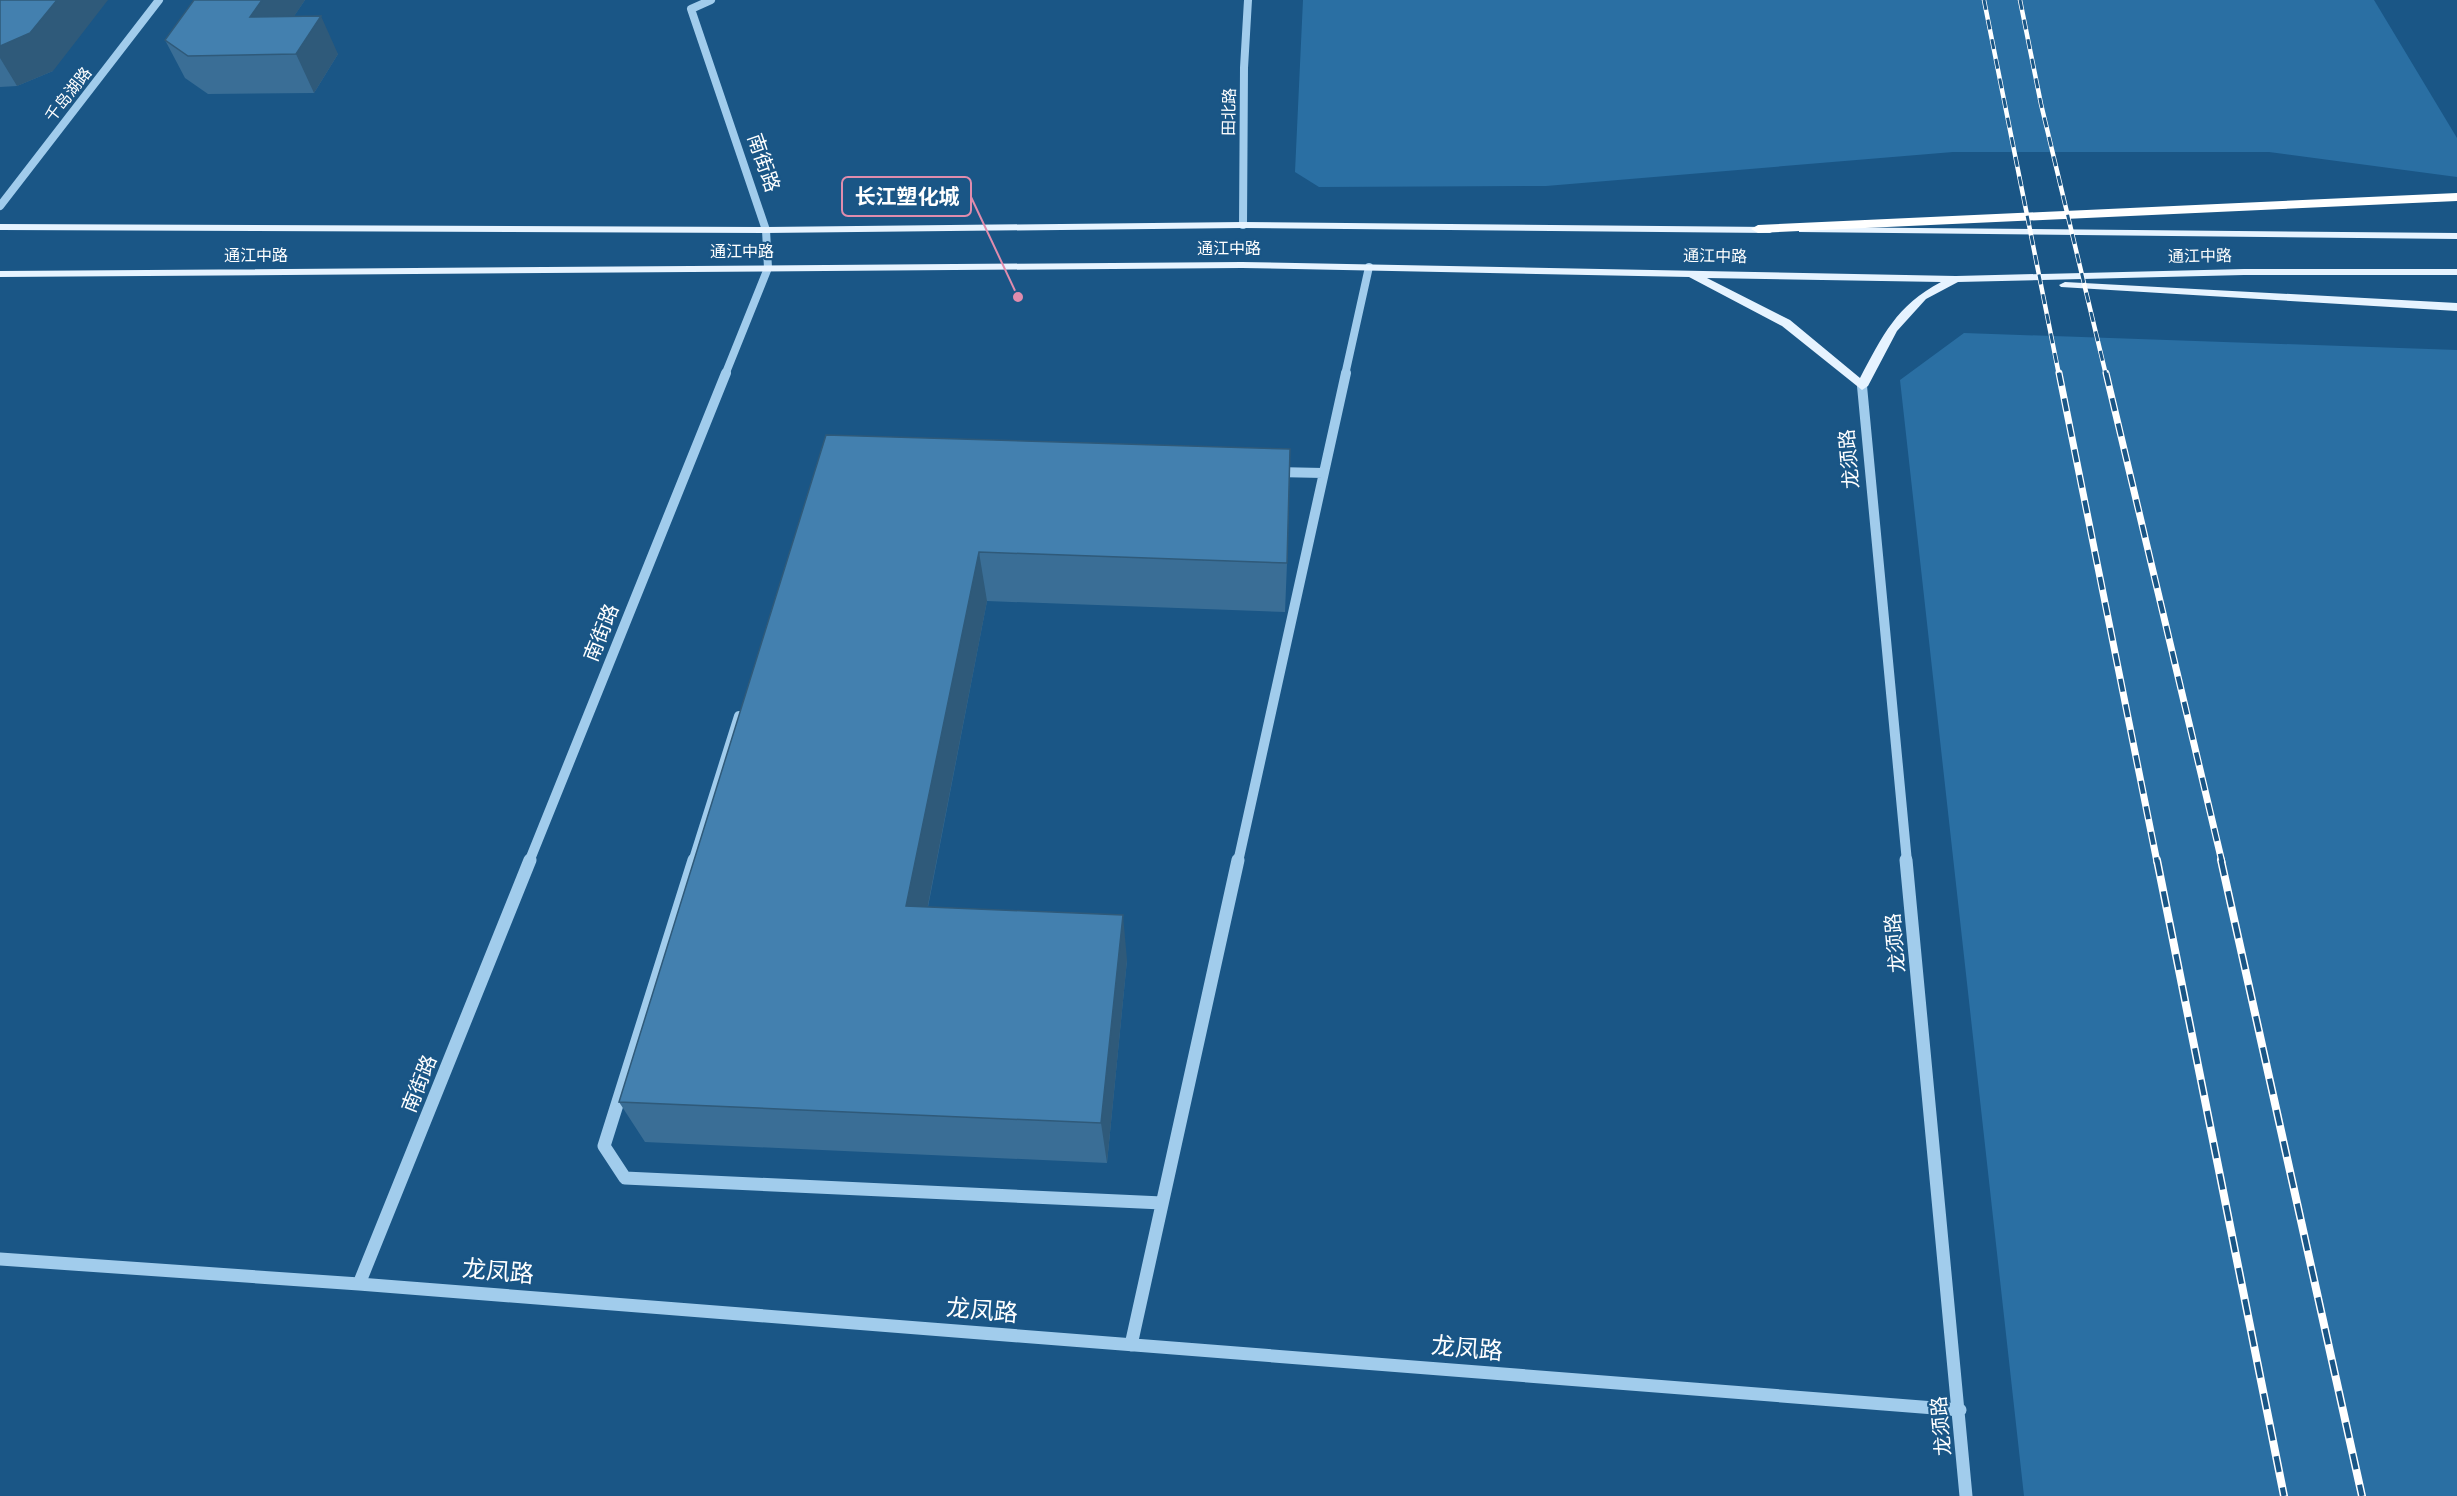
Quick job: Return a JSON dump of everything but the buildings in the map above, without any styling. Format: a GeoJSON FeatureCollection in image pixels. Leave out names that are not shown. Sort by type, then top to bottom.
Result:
{"type":"FeatureCollection","features":[{"type":"Feature","properties":{"kind":"highway"},"geometry":{"type":"LineString","coordinates":[[1758,229],[2457,197]]}},
{"type":"Feature","properties":{"kind":"main road","name":"通江中路"},"geometry":{"type":"LineString","coordinates":[[0,227],[766,230],[1243,225],[2457,236]]}},
{"type":"Feature","properties":{"kind":"main road","name":"通江中路"},"geometry":{"type":"LineString","coordinates":[[0,274],[1242,265],[1956,279],[2244,272],[2457,272]]}},
{"type":"Feature","properties":{"kind":"main road"},"geometry":{"type":"LineString","coordinates":[[1690,273],[1786,322],[1862,386],[1892,329],[1922,297],[1956,279],[2457,307]]}},
{"type":"Feature","properties":{"kind":"street","name":"千岛湖路"},"geometry":{"type":"LineString","coordinates":[[0,206],[159,0]]}},
{"type":"Feature","properties":{"kind":"street","name":"南街路"},"geometry":{"type":"LineString","coordinates":[[359,1284],[768,268],[766,230],[692,9],[685,0]]}},
{"type":"Feature","properties":{"kind":"street"},"geometry":{"type":"LineString","coordinates":[[692,9],[711,0]]}},
{"type":"Feature","properties":{"kind":"street","name":"田北路"},"geometry":{"type":"LineString","coordinates":[[1243,225],[1244,68],[1248,0]]}},
{"type":"Feature","properties":{"kind":"street"},"geometry":{"type":"LineString","coordinates":[[1131,1345],[1369,267]]}},
{"type":"Feature","properties":{"kind":"street","name":"龙须路"},"geometry":{"type":"LineString","coordinates":[[1862,386],[1960,1410],[1966,1496]]}},
{"type":"Feature","properties":{"kind":"street"},"geometry":{"type":"LineString","coordinates":[[1264,472],[1323,473]]}},
{"type":"Feature","properties":{"kind":"street"},"geometry":{"type":"LineString","coordinates":[[742,706],[604,1146],[625,1178],[1162,1203]]}},
{"type":"Feature","properties":{"kind":"street","name":"龙凤路"},"geometry":{"type":"LineString","coordinates":[[0,1259],[359,1284],[1960,1410]]}},
{"type":"Feature","properties":{"kind":"shaded area"},"geometry":{"type":"Polygon","coordinates":[[[1303,0],[2374,0],[2457,138],[2457,177],[2269,152],[1953,152],[1546,186],[1319,187],[1295,172],[1303,0]]]}},
{"type":"Feature","properties":{"kind":"shaded area"},"geometry":{"type":"Polygon","coordinates":[[[1964,333],[2457,350],[2457,1496],[2024,1496],[1900,380],[1964,333]]]}},
{"type":"Feature","properties":{"kind":"railway"},"geometry":{"type":"LineString","coordinates":[[1984,0],[2059,375]]}},
{"type":"Feature","properties":{"kind":"railway"},"geometry":{"type":"LineString","coordinates":[[2020,0],[2041,104],[2106,375]]}},
{"type":"Feature","properties":{"kind":"railway"},"geometry":{"type":"LineString","coordinates":[[2059,373],[2157,862]]}},
{"type":"Feature","properties":{"kind":"railway"},"geometry":{"type":"LineString","coordinates":[[2106,373],[2222,862]]}},
{"type":"Feature","properties":{"kind":"railway"},"geometry":{"type":"LineString","coordinates":[[2157,860],[2284,1496]]}},
{"type":"Feature","properties":{"kind":"railway"},"geometry":{"type":"LineString","coordinates":[[2221,860],[2362,1496]]}},
{"type":"Feature","properties":{"kind":"place","name":"长江塑化城"},"geometry":{"type":"Point","coordinates":[1018,297]}}]}
